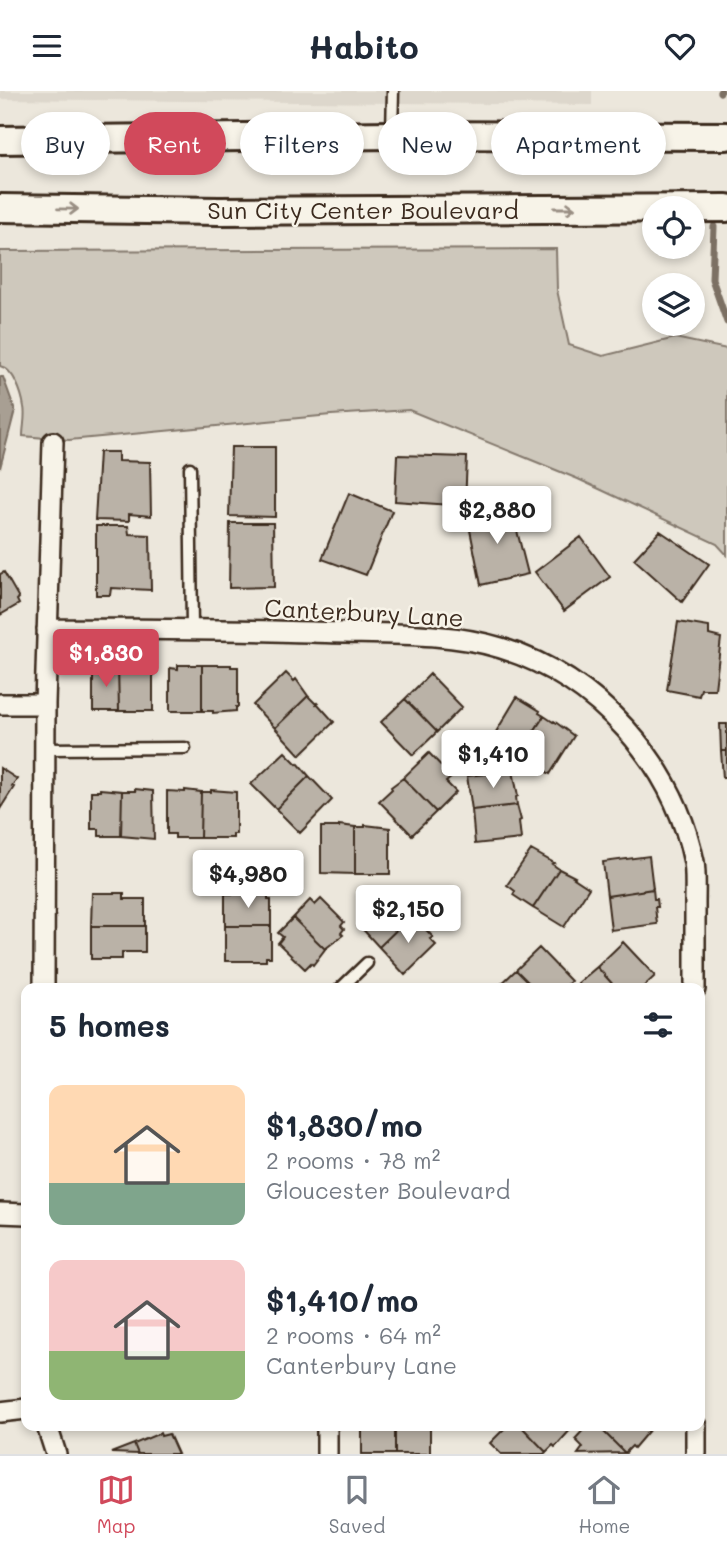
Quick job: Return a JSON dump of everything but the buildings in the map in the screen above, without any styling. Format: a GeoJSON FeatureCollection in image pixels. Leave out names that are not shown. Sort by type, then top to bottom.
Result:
{"type":"FeatureCollection","features":[{"type":"Feature","properties":{"kind":"main road"},"geometry":{"type":"LineString","coordinates":[[0,140],[378,135]]}},
{"type":"Feature","properties":{"kind":"main road"},"geometry":{"type":"LineString","coordinates":[[477,135],[727,136]]}},
{"type":"Feature","properties":{"kind":"main road","name":"Sun City Center Boulevard"},"geometry":{"type":"LineString","coordinates":[[0,208],[219,211],[727,208]]}},
{"type":"Feature","properties":{"kind":"street"},"geometry":{"type":"LineString","coordinates":[[44,983],[45,704],[53,442]]}},
{"type":"Feature","properties":{"kind":"street","name":"Canterbury Lane"},"geometry":{"type":"LineString","coordinates":[[47,629],[192,628],[446,638],[499,647],[541,663],[582,688],[616,716],[645,752],[683,821],[694,864],[695,983]]}},
{"type":"Feature","properties":{"kind":"street"},"geometry":{"type":"LineString","coordinates":[[0,704],[45,704]]}},
{"type":"Feature","properties":{"kind":"street"},"geometry":{"type":"LineString","coordinates":[[0,1213],[21,1214]]}},
{"type":"Feature","properties":{"kind":"street"},"geometry":{"type":"LineString","coordinates":[[0,1412],[21,1410]]}},
{"type":"Feature","properties":{"kind":"street"},"geometry":{"type":"LineString","coordinates":[[49,1431],[56,1454]]}},
{"type":"Feature","properties":{"kind":"street"},"geometry":{"type":"LineString","coordinates":[[327,1431],[327,1454]]}},
{"type":"Feature","properties":{"kind":"street"},"geometry":{"type":"LineString","coordinates":[[696,1431],[696,1454]]}},
{"type":"Feature","properties":{"kind":"lane"},"geometry":{"type":"LineString","coordinates":[[393,91],[393,112]]}},
{"type":"Feature","properties":{"kind":"lane"},"geometry":{"type":"LineString","coordinates":[[190,468],[192,628]]}},
{"type":"Feature","properties":{"kind":"lane"},"geometry":{"type":"LineString","coordinates":[[45,749],[185,748]]}},
{"type":"Feature","properties":{"kind":"lane"},"geometry":{"type":"LineString","coordinates":[[346,983],[367,963]]}},
{"type":"Feature","properties":{"kind":"shaded area"},"geometry":{"type":"Polygon","coordinates":[[[0,91],[592,91],[592,105],[0,99],[0,91]]]}},
{"type":"Feature","properties":{"kind":"shaded area"},"geometry":{"type":"Polygon","coordinates":[[[556,249],[557,290],[569,345],[603,356],[675,338],[727,349],[727,555],[717,544],[578,479],[409,410],[69,440],[23,436],[25,414],[21,396],[13,377],[0,366],[0,251],[556,249]]]}},
{"type":"Feature","properties":{"kind":"shaded area"},"geometry":{"type":"Polygon","coordinates":[[[0,377],[3,377],[15,410],[0,468],[0,377]]]}},
{"type":"Feature","properties":{"kind":"waterway"},"geometry":{"type":"LineString","coordinates":[[714,227],[712,279],[727,322]]}}]}
